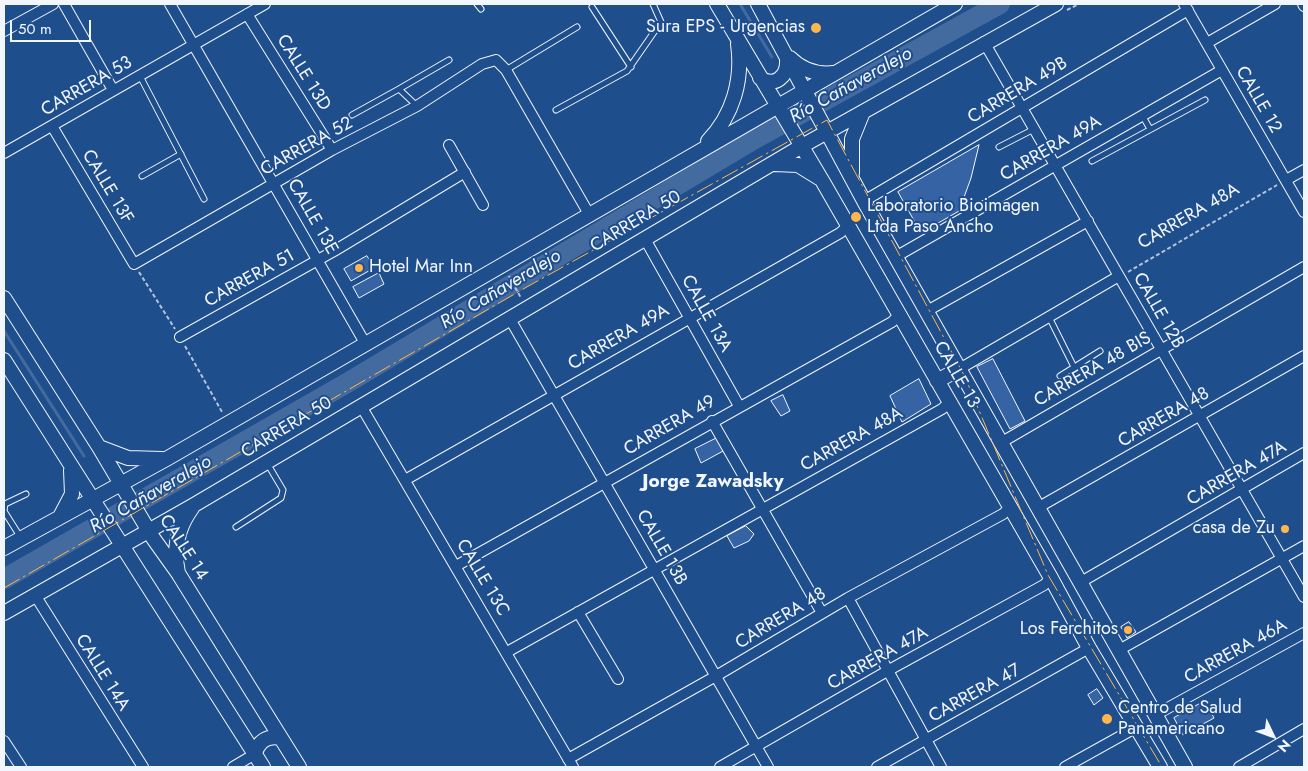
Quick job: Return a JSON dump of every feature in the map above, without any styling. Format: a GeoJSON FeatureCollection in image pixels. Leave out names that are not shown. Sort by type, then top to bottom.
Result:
{"type":"FeatureCollection","features":[{"type":"Feature","properties":{"kind":"main road","name":"CALLE 13"},"geometry":{"type":"LineString","coordinates":[[717,4],[823,182],[1051,578],[1089,648],[1160,767]]}},
{"type":"Feature","properties":{"kind":"main road","name":"CALLE 13"},"geometry":{"type":"LineString","coordinates":[[759,4],[785,56],[864,201],[1157,714],[1185,767]]}},
{"type":"Feature","properties":{"kind":"main road","name":"CARRERA 50"},"geometry":{"type":"LineString","coordinates":[[4,548],[122,486],[696,152],[806,94],[837,73],[956,4]]}},
{"type":"Feature","properties":{"kind":"main road","name":"CARRERA 50"},"geometry":{"type":"LineString","coordinates":[[4,613],[147,528],[194,505],[772,164],[799,142],[825,128],[863,112],[984,42],[1056,4]]}},
{"type":"Feature","properties":{"kind":"main road"},"geometry":{"type":"LineString","coordinates":[[696,152],[716,132],[730,108],[739,75],[738,41]]}},
{"type":"Feature","properties":{"kind":"main road"},"geometry":{"type":"LineString","coordinates":[[785,56],[808,70],[819,74],[837,73]]}},
{"type":"Feature","properties":{"kind":"main road"},"geometry":{"type":"LineString","coordinates":[[760,78],[770,82],[780,79],[787,70],[785,56]]}},
{"type":"Feature","properties":{"kind":"main road"},"geometry":{"type":"LineString","coordinates":[[852,179],[851,145],[863,112]]}},
{"type":"Feature","properties":{"kind":"main road"},"geometry":{"type":"LineString","coordinates":[[772,164],[788,164],[802,167],[823,182]]}},
{"type":"Feature","properties":{"kind":"main road","name":"CALLE 14"},"geometry":{"type":"LineString","coordinates":[[4,298],[299,767]]}},
{"type":"Feature","properties":{"kind":"main road"},"geometry":{"type":"LineString","coordinates":[[4,360],[263,767]]}},
{"type":"Feature","properties":{"kind":"main road"},"geometry":{"type":"LineString","coordinates":[[938,381],[960,368]]}},
{"type":"Feature","properties":{"kind":"main road"},"geometry":{"type":"LineString","coordinates":[[99,447],[128,458],[148,460],[168,458]]}},
{"type":"Feature","properties":{"kind":"main road"},"geometry":{"type":"LineString","coordinates":[[60,517],[66,509],[72,494],[73,476],[69,464]]}},
{"type":"Feature","properties":{"kind":"main road"},"geometry":{"type":"LineString","coordinates":[[178,574],[176,552],[178,537],[184,520],[194,505]]}},
{"type":"Feature","properties":{"kind":"main road"},"geometry":{"type":"LineString","coordinates":[[255,754],[262,741],[272,737],[281,738]]}},
{"type":"Feature","properties":{"kind":"street"},"geometry":{"type":"LineString","coordinates":[[4,32],[53,4]]}},
{"type":"Feature","properties":{"kind":"street"},"geometry":{"type":"LineString","coordinates":[[64,4],[113,90]]}},
{"type":"Feature","properties":{"kind":"street","name":"CALLE 13E"},"geometry":{"type":"LineString","coordinates":[[170,4],[365,343]]}},
{"type":"Feature","properties":{"kind":"street","name":"CARRERA 53"},"geometry":{"type":"LineString","coordinates":[[4,153],[265,4]]}},
{"type":"Feature","properties":{"kind":"street"},"geometry":{"type":"LineString","coordinates":[[1207,43],[1275,4]]}},
{"type":"Feature","properties":{"kind":"street","name":"CALLE 12"},"geometry":{"type":"LineString","coordinates":[[1186,7],[1304,212]]}},
{"type":"Feature","properties":{"kind":"street","name":"CARRERA 49B"},"geometry":{"type":"LineString","coordinates":[[864,201],[1022,108],[1186,7]]}},
{"type":"Feature","properties":{"kind":"street","name":"CALLE 13D"},"geometry":{"type":"LineString","coordinates":[[247,14],[332,150]]}},
{"type":"Feature","properties":{"kind":"street","name":"CALLE 12B"},"geometry":{"type":"LineString","coordinates":[[984,42],[1304,597]]}},
{"type":"Feature","properties":{"kind":"street","name":"CARRERA 52"},"geometry":{"type":"LineString","coordinates":[[134,264],[332,150],[418,106],[482,64],[496,60],[506,70]]}},
{"type":"Feature","properties":{"kind":"street"},"geometry":{"type":"LineString","coordinates":[[506,70],[589,214]]}},
{"type":"Feature","properties":{"kind":"street","name":"CARRERA 49A"},"geometry":{"type":"LineString","coordinates":[[897,256],[1222,70]]}},
{"type":"Feature","properties":{"kind":"street","name":"CALLE 13F"},"geometry":{"type":"LineString","coordinates":[[52,126],[134,264]]}},
{"type":"Feature","properties":{"kind":"street"},"geometry":{"type":"LineString","coordinates":[[449,145],[483,205]]}},
{"type":"Feature","properties":{"kind":"street"},"geometry":{"type":"LineString","coordinates":[[1286,180],[1304,170]]}},
{"type":"Feature","properties":{"kind":"street","name":"CARRERA 51"},"geometry":{"type":"LineString","coordinates":[[180,337],[318,260],[465,172]]}},
{"type":"Feature","properties":{"kind":"street"},"geometry":{"type":"LineString","coordinates":[[928,311],[1088,221]]}},
{"type":"Feature","properties":{"kind":"street","name":"CARRERA 49A"},"geometry":{"type":"LineString","coordinates":[[405,480],[689,317],[840,233],[848,226]]}},
{"type":"Feature","properties":{"kind":"street","name":"CALLE 13A"},"geometry":{"type":"LineString","coordinates":[[645,239],[739,406]]}},
{"type":"Feature","properties":{"kind":"street","name":"CARRERA 48 BIS"},"geometry":{"type":"LineString","coordinates":[[1002,442],[1304,267]]}},
{"type":"Feature","properties":{"kind":"street"},"geometry":{"type":"LineString","coordinates":[[960,368],[1120,276]]}},
{"type":"Feature","properties":{"kind":"street","name":"CARRERA 49"},"geometry":{"type":"LineString","coordinates":[[456,566],[712,421],[892,322],[900,315]]}},
{"type":"Feature","properties":{"kind":"street","name":"CALLE 13B"},"geometry":{"type":"LineString","coordinates":[[510,318],[768,767]]}},
{"type":"Feature","properties":{"kind":"street","name":"CARRERA 48"},"geometry":{"type":"LineString","coordinates":[[1039,507],[1304,356]]}},
{"type":"Feature","properties":{"kind":"street","name":"CARRERA 48A"},"geometry":{"type":"LineString","coordinates":[[507,652],[942,409],[950,402]]}},
{"type":"Feature","properties":{"kind":"street","name":"CALLE 13C"},"geometry":{"type":"LineString","coordinates":[[361,406],[571,763]]}},
{"type":"Feature","properties":{"kind":"street"},"geometry":{"type":"LineString","coordinates":[[712,421],[822,613]]}},
{"type":"Feature","properties":{"kind":"street","name":"CARRERA 47A"},"geometry":{"type":"LineString","coordinates":[[1081,582],[1304,453]]}},
{"type":"Feature","properties":{"kind":"street","name":"CARRERA 48"},"geometry":{"type":"LineString","coordinates":[[571,763],[822,613],[1002,514],[1010,507]]}},
{"type":"Feature","properties":{"kind":"street"},"geometry":{"type":"LineString","coordinates":[[1120,650],[1304,546]]}},
{"type":"Feature","properties":{"kind":"street","name":"CARRERA 47A"},"geometry":{"type":"LineString","coordinates":[[720,767],[889,670],[1044,585],[1051,578]]}},
{"type":"Feature","properties":{"kind":"street","name":"CALLE 14A"},"geometry":{"type":"LineString","coordinates":[[35,595],[143,767]]}},
{"type":"Feature","properties":{"kind":"street"},"geometry":{"type":"LineString","coordinates":[[848,598],[941,767]]}},
{"type":"Feature","properties":{"kind":"street"},"geometry":{"type":"LineString","coordinates":[[578,612],[618,679]]}},
{"type":"Feature","properties":{"kind":"street","name":"CARRERA 46A"},"geometry":{"type":"LineString","coordinates":[[1157,714],[1304,632]]}},
{"type":"Feature","properties":{"kind":"street","name":"CARRERA 47"},"geometry":{"type":"LineString","coordinates":[[877,767],[1089,648]]}},
{"type":"Feature","properties":{"kind":"street"},"geometry":{"type":"LineString","coordinates":[[1065,767],[1136,726]]}},
{"type":"Feature","properties":{"kind":"street"},"geometry":{"type":"LineString","coordinates":[[1239,767],[1304,729]]}},
{"type":"Feature","properties":{"kind":"street"},"geometry":{"type":"LineString","coordinates":[[4,740],[21,767]]}},
{"type":"Feature","properties":{"kind":"street"},"geometry":{"type":"LineString","coordinates":[[233,767],[255,754]]}},
{"type":"Feature","properties":{"kind":"lane"},"geometry":{"type":"LineString","coordinates":[[477,4],[480,10]]}},
{"type":"Feature","properties":{"kind":"lane"},"geometry":{"type":"LineString","coordinates":[[556,110],[627,72],[661,22],[653,4]]}},
{"type":"Feature","properties":{"kind":"lane"},"geometry":{"type":"LineString","coordinates":[[592,7],[631,67]]}},
{"type":"Feature","properties":{"kind":"lane"},"geometry":{"type":"LineString","coordinates":[[506,70],[577,27]]}},
{"type":"Feature","properties":{"kind":"lane"},"geometry":{"type":"LineString","coordinates":[[352,115],[449,60]]}},
{"type":"Feature","properties":{"kind":"lane"},"geometry":{"type":"LineString","coordinates":[[139,76],[204,199]]}},
{"type":"Feature","properties":{"kind":"lane"},"geometry":{"type":"LineString","coordinates":[[399,89],[418,106]]}},
{"type":"Feature","properties":{"kind":"lane"},"geometry":{"type":"LineString","coordinates":[[1092,161],[1205,100]]}},
{"type":"Feature","properties":{"kind":"lane"},"geometry":{"type":"LineString","coordinates":[[1142,115],[1150,129]]}},
{"type":"Feature","properties":{"kind":"lane"},"geometry":{"type":"LineString","coordinates":[[999,147],[1034,128]]}},
{"type":"Feature","properties":{"kind":"lane"},"geometry":{"type":"LineString","coordinates":[[142,176],[181,154]]}},
{"type":"Feature","properties":{"kind":"lane"},"geometry":{"type":"LineString","coordinates":[[1049,317],[1074,367]]}},
{"type":"Feature","properties":{"kind":"lane"},"geometry":{"type":"LineString","coordinates":[[1060,376],[1100,352]]}},
{"type":"Feature","properties":{"kind":"lane"},"geometry":{"type":"LineString","coordinates":[[236,527],[280,498],[283,490],[267,462]]}},
{"type":"Feature","properties":{"kind":"lane"},"geometry":{"type":"LineString","coordinates":[[21,538],[4,511],[5,504],[26,494]]}},
{"type":"Feature","properties":{"kind":"path","name":"CARRERA 48A"},"geometry":{"type":"LineString","coordinates":[[1120,276],[1286,180]]}},
{"type":"Feature","properties":{"kind":"path"},"geometry":{"type":"LineString","coordinates":[[508,275],[516,288]]}},
{"type":"Feature","properties":{"kind":"building"},"geometry":{"type":"Polygon","coordinates":[[[979,145],[971,178],[959,211],[921,233],[898,192],[979,145]]]}},
{"type":"Feature","properties":{"kind":"building","name":"Hotel Mar Inn"},"geometry":{"type":"Polygon","coordinates":[[[367,256],[374,268],[351,281],[344,269],[367,256]]]}},
{"type":"Feature","properties":{"kind":"building"},"geometry":{"type":"Polygon","coordinates":[[[379,273],[384,284],[359,298],[353,287],[379,273]]]}},
{"type":"Feature","properties":{"kind":"building"},"geometry":{"type":"Polygon","coordinates":[[[993,359],[1025,421],[1010,429],[977,367],[993,359]]]}},
{"type":"Feature","properties":{"kind":"building"},"geometry":{"type":"Polygon","coordinates":[[[919,379],[931,404],[902,422],[890,396],[919,379]]]}},
{"type":"Feature","properties":{"kind":"building"},"geometry":{"type":"Polygon","coordinates":[[[783,395],[790,411],[781,416],[771,401],[783,395]]]}},
{"type":"Feature","properties":{"kind":"building"},"geometry":{"type":"Polygon","coordinates":[[[717,438],[725,450],[701,463],[695,449],[717,438]]]}},
{"type":"Feature","properties":{"kind":"building"},"geometry":{"type":"Polygon","coordinates":[[[746,526],[754,534],[749,541],[734,548],[727,536],[746,526]]]}},
{"type":"Feature","properties":{"kind":"building","name":"Los Ferchitos"},"geometry":{"type":"Polygon","coordinates":[[[1129,622],[1136,632],[1127,638],[1121,627],[1129,622]]]}},
{"type":"Feature","properties":{"kind":"building"},"geometry":{"type":"Polygon","coordinates":[[[1097,689],[1103,698],[1094,705],[1088,695],[1097,689]]]}},
{"type":"Feature","properties":{"kind":"building"},"geometry":{"type":"Polygon","coordinates":[[[1205,701],[1214,718],[1183,735],[1174,718],[1205,701]]]}},
{"type":"Feature","properties":{"kind":"waterway"},"geometry":{"type":"LineString","coordinates":[[740,4],[772,57]]}},
{"type":"Feature","properties":{"kind":"waterway","name":"Río Cañaveralejo"},"geometry":{"type":"LineString","coordinates":[[4,579],[347,383],[753,140],[1000,4]]}},
{"type":"Feature","properties":{"kind":"waterway"},"geometry":{"type":"LineString","coordinates":[[4,331],[84,456]]}},
{"type":"Feature","properties":{"kind":"power"},"geometry":{"type":"LineString","coordinates":[[4,588],[525,288],[827,120],[965,377],[1048,575],[1162,767]]}},
{"type":"Feature","properties":{"kind":"place","name":"Sura EPS - Urgencias"},"geometry":{"type":"Point","coordinates":[816,28]}},
{"type":"Feature","properties":{"kind":"place","name":"Laboratorio Bioimagen Ltda Paso Ancho"},"geometry":{"type":"Point","coordinates":[856,217]}},
{"type":"Feature","properties":{"kind":"place","name":"Hotel Mar Inn"},"geometry":{"type":"Point","coordinates":[359,268]}},
{"type":"Feature","properties":{"kind":"place","name":"casa de Zu"},"geometry":{"type":"Point","coordinates":[1285,529]}},
{"type":"Feature","properties":{"kind":"place","name":"Los Ferchitos"},"geometry":{"type":"Point","coordinates":[1128,630]}},
{"type":"Feature","properties":{"kind":"place","name":"Centro de Salud Panamericano"},"geometry":{"type":"Point","coordinates":[1107,719]}},
{"type":"Feature","properties":{"kind":"district","name":"Jorge Zawadsky"},"geometry":{"type":"Point","coordinates":[713,482]}}]}
